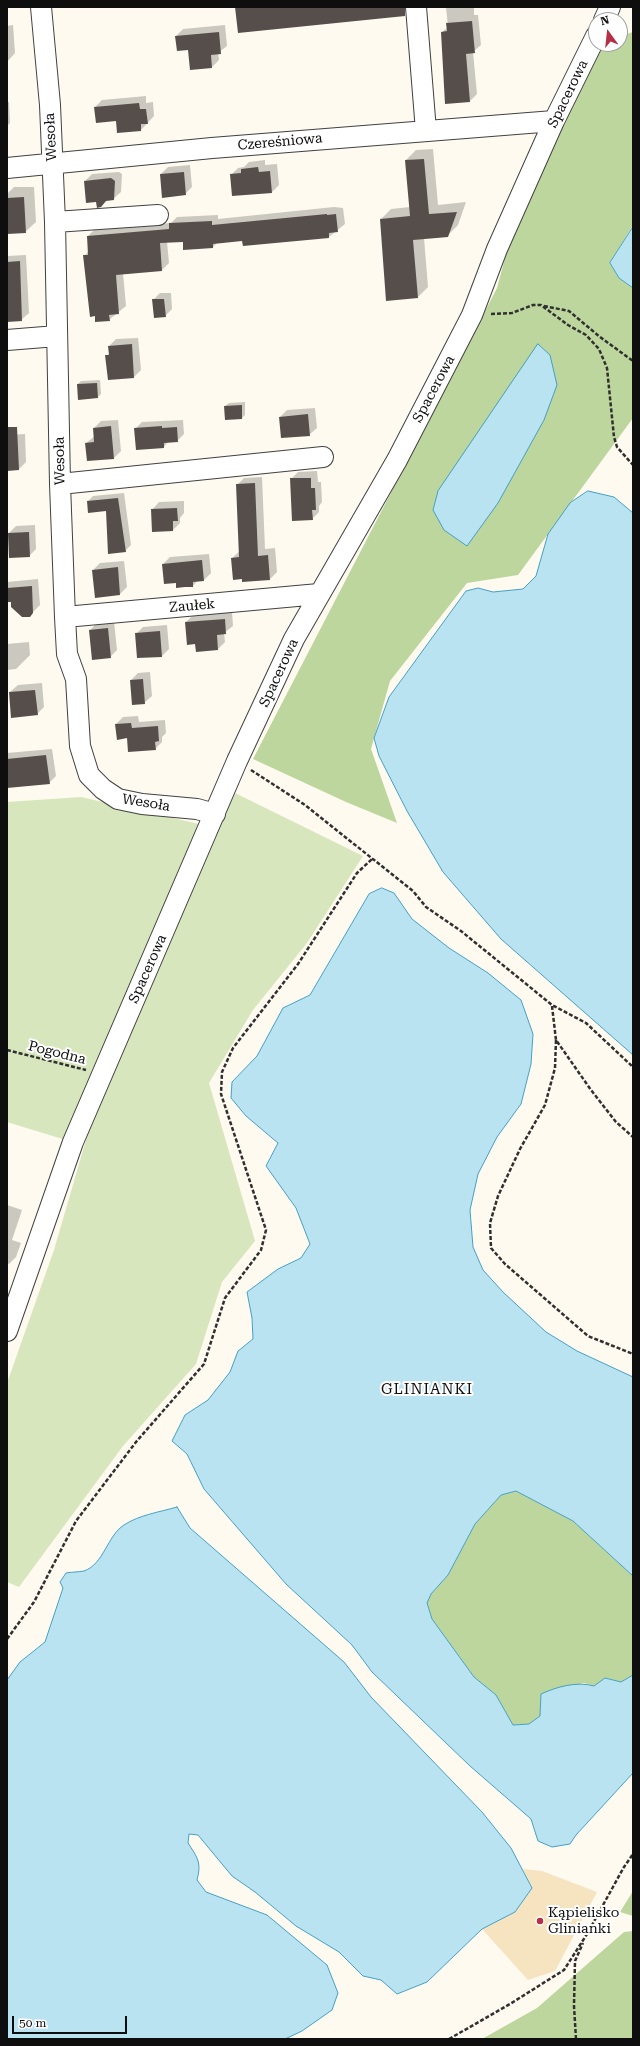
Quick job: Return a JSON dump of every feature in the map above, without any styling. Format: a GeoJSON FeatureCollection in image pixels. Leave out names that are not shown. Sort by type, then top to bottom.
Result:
{"type":"FeatureCollection","features":[{"type":"Feature","properties":{"kind":"street","name":"Wesoła"},"geometry":{"type":"LineString","coordinates":[[41,7],[50,105],[55,222],[60,484],[65,617],[67,654],[76,679],[80,746],[88,775],[103,789],[118,799],[142,804],[197,809],[215,814]]}},
{"type":"Feature","properties":{"kind":"street"},"geometry":{"type":"LineString","coordinates":[[416,7],[426,131]]}},
{"type":"Feature","properties":{"kind":"street","name":"Spacerowa"},"geometry":{"type":"LineString","coordinates":[[7,1331],[73,1142],[237,762],[294,639],[396,460],[472,315],[497,249],[554,121],[588,52]]}},
{"type":"Feature","properties":{"kind":"street","name":"Czereśniowa"},"geometry":{"type":"LineString","coordinates":[[7,168],[554,121]]}},
{"type":"Feature","properties":{"kind":"street"},"geometry":{"type":"LineString","coordinates":[[55,222],[158,215]]}},
{"type":"Feature","properties":{"kind":"street"},"geometry":{"type":"LineString","coordinates":[[7,340],[57,336]]}},
{"type":"Feature","properties":{"kind":"street"},"geometry":{"type":"LineString","coordinates":[[60,484],[323,457]]}},
{"type":"Feature","properties":{"kind":"street","name":"Zaułek"},"geometry":{"type":"LineString","coordinates":[[65,617],[320,594]]}},
{"type":"Feature","properties":{"kind":"path"},"geometry":{"type":"LineString","coordinates":[[472,315],[512,313],[533,305],[542,305],[569,311],[600,338],[633,361]]}},
{"type":"Feature","properties":{"kind":"path"},"geometry":{"type":"LineString","coordinates":[[542,305],[568,325],[586,335],[598,349],[607,368],[614,436],[617,447],[633,465]]}},
{"type":"Feature","properties":{"kind":"path"},"geometry":{"type":"LineString","coordinates":[[237,762],[305,805],[413,891],[426,907],[461,931],[552,1006],[586,1023],[633,1067]]}},
{"type":"Feature","properties":{"kind":"path"},"geometry":{"type":"LineString","coordinates":[[7,1639],[34,1602],[76,1521],[136,1442],[204,1364],[225,1298],[261,1250],[266,1230],[221,1094],[222,1072],[233,1048],[298,964],[357,873],[372,859]]}},
{"type":"Feature","properties":{"kind":"path"},"geometry":{"type":"LineString","coordinates":[[552,1006],[556,1040],[555,1068],[545,1105],[520,1149],[498,1196],[490,1223],[491,1248],[505,1264],[588,1336],[633,1354]]}},
{"type":"Feature","properties":{"kind":"path"},"geometry":{"type":"LineString","coordinates":[[556,1040],[595,1096],[616,1122],[633,1137]]}},
{"type":"Feature","properties":{"kind":"path","name":"Pogodna"},"geometry":{"type":"LineString","coordinates":[[7,1050],[102,1074]]}},
{"type":"Feature","properties":{"kind":"path"},"geometry":{"type":"LineString","coordinates":[[449,2039],[510,2004],[564,1970],[587,1934],[624,1867],[633,1854]]}},
{"type":"Feature","properties":{"kind":"path"},"geometry":{"type":"LineString","coordinates":[[576,2039],[574,2006],[575,1961],[587,1934]]}},
{"type":"Feature","properties":{"kind":"green space"},"geometry":{"type":"Polygon","coordinates":[[[633,32],[633,225],[610,263],[619,278],[633,288],[633,418],[518,575],[467,583],[390,681],[371,749],[397,823],[346,802],[253,759],[497,288],[513,228],[594,55],[597,52],[628,52],[628,34],[633,32]]]}},
{"type":"Feature","properties":{"kind":"green space"},"geometry":{"type":"Polygon","coordinates":[[[231,791],[363,856],[307,943],[253,1010],[209,1083],[255,1241],[222,1282],[196,1364],[123,1446],[19,1587],[7,1582],[7,1383],[54,1250],[99,1095],[231,791]]]}},
{"type":"Feature","properties":{"kind":"green space"},"geometry":{"type":"Polygon","coordinates":[[[81,797],[199,824],[69,1141],[7,1122],[7,802],[81,797]]]}},
{"type":"Feature","properties":{"kind":"green space"},"geometry":{"type":"Polygon","coordinates":[[[516,1491],[573,1521],[633,1576],[633,1675],[621,1682],[605,1678],[594,1686],[584,1683],[541,1694],[540,1716],[529,1724],[513,1725],[496,1695],[474,1677],[432,1619],[427,1603],[431,1594],[448,1575],[475,1524],[501,1495],[516,1491]]]}},
{"type":"Feature","properties":{"kind":"green space"},"geometry":{"type":"Polygon","coordinates":[[[633,1891],[633,1916],[620,1912],[633,1891]]]}},
{"type":"Feature","properties":{"kind":"green space"},"geometry":{"type":"Polygon","coordinates":[[[633,1931],[633,2039],[482,2039],[537,2008],[624,1932],[633,1931]]]}},
{"type":"Feature","properties":{"kind":"sand","name":"Kąpielisko Glinianki"},"geometry":{"type":"Polygon","coordinates":[[[523,1869],[542,1871],[597,1892],[555,1971],[528,1980],[482,1929],[515,1912],[532,1888],[523,1869]]]}},
{"type":"Feature","properties":{"kind":"water"},"geometry":{"type":"Polygon","coordinates":[[[633,227],[633,288],[619,278],[610,263],[633,227]]]}},
{"type":"Feature","properties":{"kind":"water"},"geometry":{"type":"Polygon","coordinates":[[[538,344],[550,355],[557,385],[544,420],[498,503],[467,546],[444,530],[433,510],[438,491],[538,344]]]}},
{"type":"Feature","properties":{"kind":"water"},"geometry":{"type":"Polygon","coordinates":[[[588,491],[614,497],[633,513],[633,1055],[501,939],[443,872],[407,811],[379,756],[374,738],[389,697],[466,591],[478,588],[493,592],[523,589],[536,576],[548,534],[570,503],[588,491]]]}},
{"type":"Feature","properties":{"kind":"water"},"geometry":{"type":"Polygon","coordinates":[[[382,888],[394,893],[412,919],[449,948],[488,973],[521,1000],[533,1034],[531,1064],[521,1104],[497,1137],[478,1174],[470,1210],[473,1247],[483,1270],[503,1292],[546,1332],[577,1351],[633,1377],[633,1576],[573,1521],[516,1491],[501,1495],[475,1524],[448,1575],[431,1594],[427,1603],[432,1619],[474,1677],[496,1695],[513,1725],[529,1724],[540,1716],[541,1694],[547,1691],[574,1684],[594,1686],[605,1678],[621,1682],[633,1675],[633,1773],[576,1835],[570,1844],[552,1847],[538,1841],[531,1819],[470,1766],[372,1672],[352,1645],[286,1584],[204,1489],[187,1454],[172,1441],[185,1415],[208,1400],[230,1372],[238,1351],[253,1339],[252,1318],[247,1292],[278,1269],[301,1258],[310,1244],[296,1208],[266,1166],[278,1143],[246,1116],[231,1098],[232,1082],[257,1056],[283,1008],[310,995],[369,894],[382,888]]]}},
{"type":"Feature","properties":{"kind":"water"},"geometry":{"type":"Polygon","coordinates":[[[177,1507],[190,1528],[344,1662],[371,1697],[482,1812],[511,1848],[532,1888],[515,1912],[482,1929],[427,1982],[397,1994],[381,1980],[363,1976],[339,1952],[296,1926],[255,1892],[232,1876],[198,1835],[189,1834],[188,1843],[199,1864],[197,1880],[206,1892],[267,1915],[327,1965],[338,1993],[332,2010],[302,2031],[285,2039],[7,2039],[7,1680],[20,1662],[45,1642],[63,1588],[60,1582],[66,1573],[84,1571],[91,1567],[101,1556],[113,1536],[124,1525],[143,1516],[177,1507]]]}},
{"type":"Feature","properties":{"kind":"building"},"geometry":{"type":"Polygon","coordinates":[[[235,7],[405,7],[405,16],[238,33],[235,7]]]}},
{"type":"Feature","properties":{"kind":"building"},"geometry":{"type":"Polygon","coordinates":[[[472,21],[475,53],[466,54],[470,102],[445,104],[441,32],[447,31],[446,23],[472,21]]]}},
{"type":"Feature","properties":{"kind":"building"},"geometry":{"type":"Polygon","coordinates":[[[219,32],[221,54],[211,55],[212,68],[190,70],[188,50],[177,51],[175,36],[219,32]]]}},
{"type":"Feature","properties":{"kind":"building"},"geometry":{"type":"Polygon","coordinates":[[[139,103],[140,109],[146,109],[148,124],[141,124],[141,131],[117,133],[116,121],[96,123],[94,107],[139,103]]]}},
{"type":"Feature","properties":{"kind":"building"},"geometry":{"type":"Polygon","coordinates":[[[424,159],[429,214],[457,212],[448,237],[413,240],[418,298],[386,301],[380,219],[410,216],[405,160],[424,159]]]}},
{"type":"Feature","properties":{"kind":"building"},"geometry":{"type":"Polygon","coordinates":[[[258,167],[259,172],[270,171],[272,193],[232,196],[230,174],[241,173],[241,169],[258,167]]]}},
{"type":"Feature","properties":{"kind":"building"},"geometry":{"type":"Polygon","coordinates":[[[184,172],[186,195],[162,198],[160,174],[184,172]]]}},
{"type":"Feature","properties":{"kind":"building"},"geometry":{"type":"Polygon","coordinates":[[[111,178],[115,181],[114,200],[106,201],[101,207],[97,208],[96,202],[86,203],[84,181],[111,178]]]}},
{"type":"Feature","properties":{"kind":"building"},"geometry":{"type":"Polygon","coordinates":[[[24,197],[26,233],[7,234],[7,198],[24,197]]]}},
{"type":"Feature","properties":{"kind":"building"},"geometry":{"type":"Polygon","coordinates":[[[336,214],[338,232],[329,233],[329,238],[243,246],[242,241],[213,244],[213,248],[183,250],[183,242],[160,243],[162,271],[116,275],[119,314],[109,315],[110,321],[95,322],[95,316],[90,317],[83,255],[88,255],[87,236],[169,229],[169,223],[212,221],[212,225],[336,214]]]}},
{"type":"Feature","properties":{"kind":"building"},"geometry":{"type":"Polygon","coordinates":[[[20,261],[22,321],[7,322],[7,262],[20,261]]]}},
{"type":"Feature","properties":{"kind":"building"},"geometry":{"type":"Polygon","coordinates":[[[152,299],[164,299],[166,317],[154,318],[152,299]]]}},
{"type":"Feature","properties":{"kind":"building"},"geometry":{"type":"Polygon","coordinates":[[[132,344],[134,378],[108,380],[105,355],[109,355],[108,346],[132,344]]]}},
{"type":"Feature","properties":{"kind":"building"},"geometry":{"type":"Polygon","coordinates":[[[97,383],[98,398],[78,400],[77,384],[97,383]]]}},
{"type":"Feature","properties":{"kind":"building"},"geometry":{"type":"Polygon","coordinates":[[[242,405],[242,419],[225,420],[224,406],[242,405]]]}},
{"type":"Feature","properties":{"kind":"building"},"geometry":{"type":"Polygon","coordinates":[[[308,414],[310,436],[281,438],[279,417],[308,414]]]}},
{"type":"Feature","properties":{"kind":"building"},"geometry":{"type":"Polygon","coordinates":[[[111,426],[114,459],[87,461],[85,443],[94,442],[93,428],[111,426]]]}},
{"type":"Feature","properties":{"kind":"building"},"geometry":{"type":"Polygon","coordinates":[[[162,426],[162,428],[177,427],[178,442],[164,443],[164,448],[136,450],[134,428],[162,426]]]}},
{"type":"Feature","properties":{"kind":"building"},"geometry":{"type":"Polygon","coordinates":[[[7,427],[17,427],[19,470],[7,471],[7,427]]]}},
{"type":"Feature","properties":{"kind":"building"},"geometry":{"type":"Polygon","coordinates":[[[290,478],[311,478],[311,488],[315,488],[316,510],[312,510],[313,520],[292,521],[290,478]]]}},
{"type":"Feature","properties":{"kind":"building"},"geometry":{"type":"Polygon","coordinates":[[[255,483],[258,556],[268,555],[270,580],[242,582],[242,579],[233,580],[231,558],[239,557],[236,484],[255,483]]]}},
{"type":"Feature","properties":{"kind":"building"},"geometry":{"type":"Polygon","coordinates":[[[118,498],[126,552],[108,554],[106,511],[88,513],[87,501],[118,498]]]}},
{"type":"Feature","properties":{"kind":"building"},"geometry":{"type":"Polygon","coordinates":[[[177,508],[178,521],[173,521],[173,531],[152,532],[151,509],[177,508]]]}},
{"type":"Feature","properties":{"kind":"building"},"geometry":{"type":"Polygon","coordinates":[[[29,532],[30,557],[9,558],[8,533],[29,532]]]}},
{"type":"Feature","properties":{"kind":"building"},"geometry":{"type":"Polygon","coordinates":[[[202,560],[204,581],[193,582],[193,587],[176,588],[176,583],[164,584],[162,564],[202,560]]]}},
{"type":"Feature","properties":{"kind":"building"},"geometry":{"type":"Polygon","coordinates":[[[118,567],[120,595],[95,598],[92,570],[118,567]]]}},
{"type":"Feature","properties":{"kind":"building"},"geometry":{"type":"Polygon","coordinates":[[[32,586],[33,613],[30,617],[22,617],[11,607],[11,602],[7,602],[7,588],[32,586]]]}},
{"type":"Feature","properties":{"kind":"building"},"geometry":{"type":"Polygon","coordinates":[[[225,619],[226,634],[217,635],[218,650],[196,652],[195,644],[187,645],[185,622],[225,619]]]}},
{"type":"Feature","properties":{"kind":"building"},"geometry":{"type":"Polygon","coordinates":[[[108,628],[111,658],[92,660],[89,630],[108,628]]]}},
{"type":"Feature","properties":{"kind":"building"},"geometry":{"type":"Polygon","coordinates":[[[160,631],[162,657],[137,658],[135,633],[160,631]]]}},
{"type":"Feature","properties":{"kind":"building"},"geometry":{"type":"Polygon","coordinates":[[[143,679],[145,704],[132,705],[130,680],[143,679]]]}},
{"type":"Feature","properties":{"kind":"building"},"geometry":{"type":"Polygon","coordinates":[[[35,690],[38,715],[11,718],[9,692],[35,690]]]}},
{"type":"Feature","properties":{"kind":"building"},"geometry":{"type":"Polygon","coordinates":[[[131,723],[132,728],[158,726],[159,741],[155,742],[156,750],[128,752],[127,738],[117,740],[115,724],[131,723]]]}},
{"type":"Feature","properties":{"kind":"building"},"geometry":{"type":"Polygon","coordinates":[[[46,755],[50,784],[7,788],[7,759],[46,755]]]}},
{"type":"Feature","properties":{"kind":"place","name":"Kąpielisko Glinianki"},"geometry":{"type":"Point","coordinates":[540,1921]}},
{"type":"Feature","properties":{"kind":"district","name":"GLINIANKI"},"geometry":{"type":"Point","coordinates":[427,1390]}}]}
